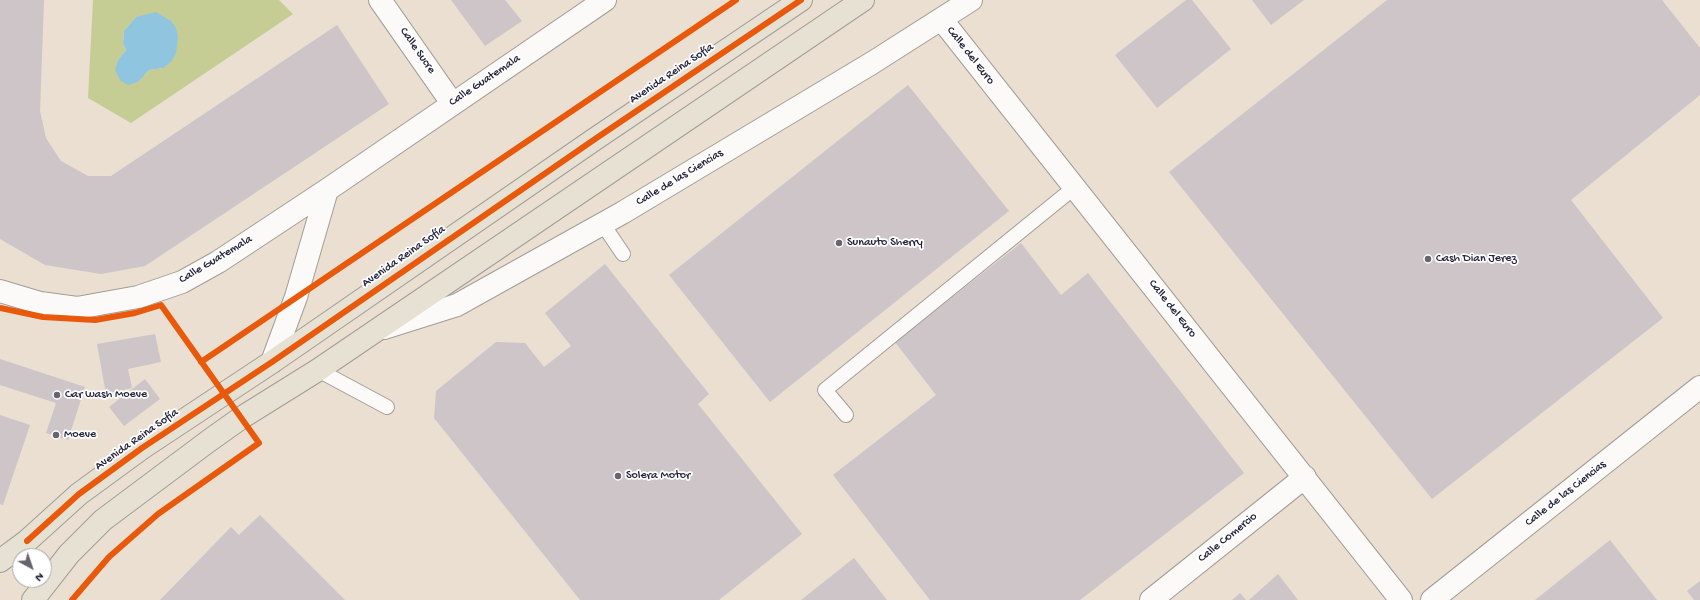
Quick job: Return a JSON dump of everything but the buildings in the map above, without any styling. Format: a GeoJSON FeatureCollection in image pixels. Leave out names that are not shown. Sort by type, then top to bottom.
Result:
{"type":"FeatureCollection","features":[{"type":"Feature","properties":{"kind":"main road","name":"Avenida Reina Sofía"},"geometry":{"type":"LineString","coordinates":[[0,561],[27,541],[79,494],[142,448],[272,362],[595,139],[801,0]]}},
{"type":"Feature","properties":{"kind":"main road"},"geometry":{"type":"LineString","coordinates":[[33,600],[69,554],[103,520],[241,418],[318,370],[863,0]]}},
{"type":"Feature","properties":{"kind":"street","name":"Calle Sucre"},"geometry":{"type":"LineString","coordinates":[[380,0],[452,103]]}},
{"type":"Feature","properties":{"kind":"street","name":"Calle Guatemala"},"geometry":{"type":"LineString","coordinates":[[0,291],[40,303],[77,308],[138,297],[182,282],[218,262],[327,190],[452,103],[605,0]]}},
{"type":"Feature","properties":{"kind":"street","name":"Calle de las Ciencias"},"geometry":{"type":"LineString","coordinates":[[376,331],[457,305],[602,223],[942,20],[971,0]]}},
{"type":"Feature","properties":{"kind":"street","name":"Calle del Euro"},"geometry":{"type":"LineString","coordinates":[[942,20],[1401,600]]}},
{"type":"Feature","properties":{"kind":"street"},"geometry":{"type":"LineString","coordinates":[[272,362],[296,298],[327,190]]}},
{"type":"Feature","properties":{"kind":"street","name":"Calle de las Ciencias"},"geometry":{"type":"LineString","coordinates":[[1432,600],[1700,387]]}},
{"type":"Feature","properties":{"kind":"street","name":"Calle Comercio"},"geometry":{"type":"LineString","coordinates":[[1151,600],[1305,477]]}},
{"type":"Feature","properties":{"kind":"lane"},"geometry":{"type":"LineString","coordinates":[[846,415],[825,390],[1075,187]]}},
{"type":"Feature","properties":{"kind":"lane"},"geometry":{"type":"LineString","coordinates":[[602,223],[623,254]]}},
{"type":"Feature","properties":{"kind":"lane"},"geometry":{"type":"LineString","coordinates":[[318,370],[387,407]]}},
{"type":"Feature","properties":{"kind":"green space"},"geometry":{"type":"Polygon","coordinates":[[[93,0],[279,0],[293,14],[131,123],[88,98],[93,0]],[[136,17],[124,31],[123,43],[126,50],[118,60],[145,75],[149,70],[163,68],[136,17]]]}},
{"type":"Feature","properties":{"kind":"water"},"geometry":{"type":"Polygon","coordinates":[[[156,12],[171,21],[176,28],[178,37],[176,53],[171,62],[163,68],[149,70],[138,82],[128,85],[120,80],[115,70],[118,60],[126,50],[123,43],[124,31],[136,17],[156,12]]]}},
{"type":"Feature","properties":{"kind":"cycle path"},"geometry":{"type":"LineString","coordinates":[[201,362],[736,0]]}},
{"type":"Feature","properties":{"kind":"cycle path"},"geometry":{"type":"LineString","coordinates":[[27,541],[79,494],[142,448],[272,362],[595,139],[801,0]]}},
{"type":"Feature","properties":{"kind":"cycle path"},"geometry":{"type":"LineString","coordinates":[[0,308],[43,317],[95,320],[135,313],[161,305],[259,443],[158,514],[109,557],[72,600]]}},
{"type":"Feature","properties":{"kind":"place","name":"Sunauto Sherry"},"geometry":{"type":"Point","coordinates":[839,243]}},
{"type":"Feature","properties":{"kind":"place","name":"Cash Dian Jerez"},"geometry":{"type":"Point","coordinates":[1428,259]}},
{"type":"Feature","properties":{"kind":"place","name":"Car wash Moeve"},"geometry":{"type":"Point","coordinates":[57,395]}},
{"type":"Feature","properties":{"kind":"place","name":"Moeve"},"geometry":{"type":"Point","coordinates":[56,435]}},
{"type":"Feature","properties":{"kind":"place","name":"Solera Motor"},"geometry":{"type":"Point","coordinates":[618,476]}}]}
